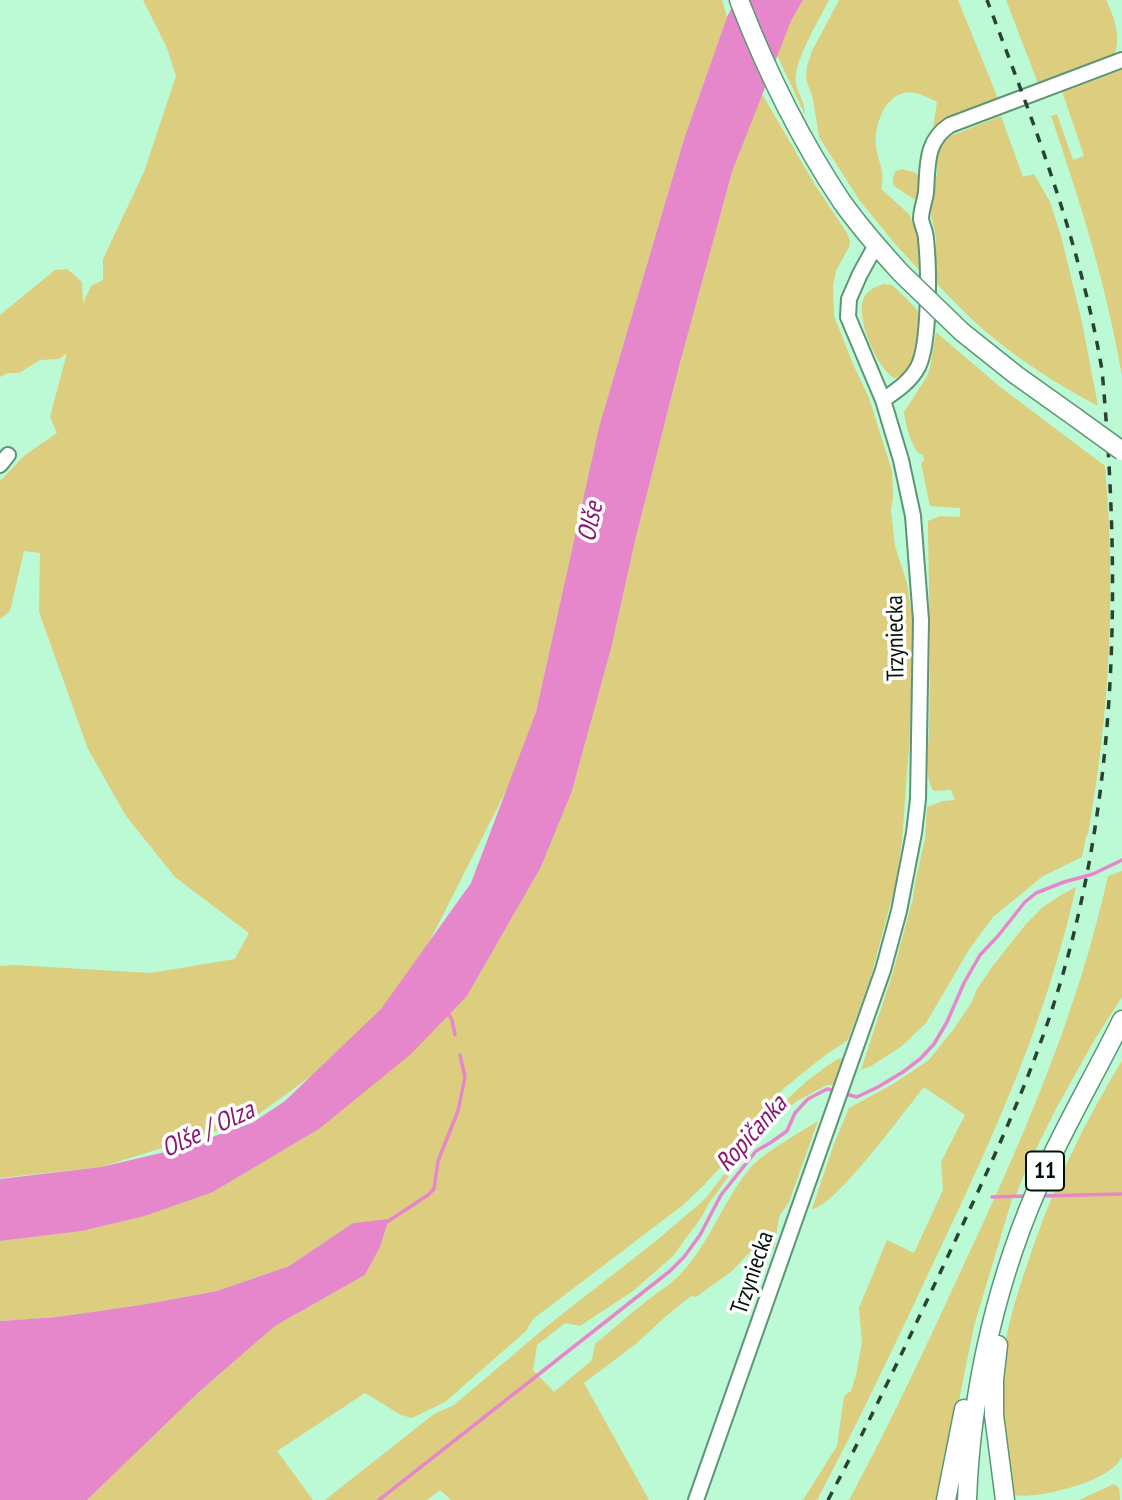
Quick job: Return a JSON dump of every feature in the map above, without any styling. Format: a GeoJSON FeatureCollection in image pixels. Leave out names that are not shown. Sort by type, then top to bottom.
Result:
{"type":"FeatureCollection","features":[{"type":"Feature","properties":{"kind":"main road"},"geometry":{"type":"LineString","coordinates":[[739,0],[752,35],[789,111],[829,182],[876,245],[962,332],[1120,451]]}},
{"type":"Feature","properties":{"kind":"main road"},"geometry":{"type":"LineString","coordinates":[[1098,1068],[1122,1020]]}},
{"type":"Feature","properties":{"kind":"main road","name":"11"},"geometry":{"type":"LineString","coordinates":[[967,1500],[968,1463],[978,1392],[995,1314],[1018,1238],[1045,1171],[1098,1068],[1122,1030]]}},
{"type":"Feature","properties":{"kind":"main road"},"geometry":{"type":"LineString","coordinates":[[1098,1068],[1122,1040]]}},
{"type":"Feature","properties":{"kind":"main road"},"geometry":{"type":"LineString","coordinates":[[946,1500],[979,1341],[995,1314]]}},
{"type":"Feature","properties":{"kind":"main road"},"geometry":{"type":"LineString","coordinates":[[995,1314],[998,1345],[994,1415],[1005,1500]]}},
{"type":"Feature","properties":{"kind":"street"},"geometry":{"type":"LineString","coordinates":[[883,400],[911,377],[924,346],[926,237],[921,218],[929,152],[935,138],[950,125],[1122,60]]}},
{"type":"Feature","properties":{"kind":"street","name":"Trzyniecka"},"geometry":{"type":"LineString","coordinates":[[696,1500],[883,970],[899,911],[914,833],[918,799],[921,620],[912,516],[901,460],[883,400],[848,317],[849,299],[876,245]]}},
{"type":"Feature","properties":{"kind":"shaded area"},"geometry":{"type":"Polygon","coordinates":[[[143,0],[722,0],[727,17],[684,139],[599,427],[536,712],[509,785],[390,1019],[249,1121],[101,1167],[0,1178],[0,966],[151,973],[235,959],[249,933],[175,877],[126,816],[88,749],[39,612],[40,553],[24,551],[10,611],[0,619],[0,481],[25,455],[57,433],[50,417],[67,353],[59,359],[40,360],[19,373],[8,373],[0,377],[0,315],[55,270],[67,269],[82,282],[83,303],[91,286],[103,280],[103,259],[144,172],[176,76],[167,48],[143,0]]]}},
{"type":"Feature","properties":{"kind":"shaded area"},"geometry":{"type":"Polygon","coordinates":[[[803,0],[829,0],[798,65],[796,83],[805,115],[777,55],[803,0]]]}},
{"type":"Feature","properties":{"kind":"shaded area"},"geometry":{"type":"Polygon","coordinates":[[[839,0],[958,0],[999,101],[932,134],[937,102],[916,93],[906,93],[890,101],[884,109],[876,137],[882,173],[881,189],[909,214],[919,238],[921,272],[860,201],[819,137],[813,99],[806,79],[807,66],[839,0]]]}},
{"type":"Feature","properties":{"kind":"shaded area"},"geometry":{"type":"Polygon","coordinates":[[[1006,0],[1106,0],[1116,29],[1117,44],[1113,58],[1039,86],[1006,0]]]}},
{"type":"Feature","properties":{"kind":"shaded area"},"geometry":{"type":"Polygon","coordinates":[[[1122,68],[1122,376],[1092,244],[1051,116],[1057,114],[1073,160],[1084,156],[1062,91],[1122,68]]]}},
{"type":"Feature","properties":{"kind":"shaded area"},"geometry":{"type":"Polygon","coordinates":[[[762,94],[850,241],[836,271],[833,285],[834,316],[869,398],[892,471],[891,510],[895,546],[907,583],[912,618],[911,719],[902,841],[896,883],[870,980],[848,1040],[784,1088],[747,1130],[719,1169],[683,1205],[533,1319],[526,1331],[445,1402],[412,1418],[401,1415],[365,1393],[277,1451],[313,1500],[87,1500],[200,1391],[275,1326],[365,1275],[380,1247],[389,1220],[353,1223],[289,1266],[217,1291],[57,1317],[0,1321],[0,1241],[82,1231],[145,1216],[213,1192],[319,1129],[467,996],[541,867],[572,791],[612,645],[680,363],[732,172],[762,94]]]}},
{"type":"Feature","properties":{"kind":"shaded area"},"geometry":{"type":"Polygon","coordinates":[[[1001,116],[1023,177],[1034,174],[1050,202],[1082,322],[1098,406],[1005,348],[935,282],[936,237],[929,206],[937,175],[935,156],[943,139],[1001,116]]]}},
{"type":"Feature","properties":{"kind":"shaded area"},"geometry":{"type":"Polygon","coordinates":[[[902,169],[920,177],[920,198],[917,201],[894,186],[895,173],[902,169]]]}},
{"type":"Feature","properties":{"kind":"shaded area"},"geometry":{"type":"Polygon","coordinates":[[[884,284],[892,285],[907,299],[919,314],[920,320],[912,363],[905,373],[894,378],[874,352],[862,315],[865,296],[873,288],[884,284]]]}},
{"type":"Feature","properties":{"kind":"shaded area"},"geometry":{"type":"Polygon","coordinates":[[[936,332],[999,386],[1105,466],[1110,559],[1106,696],[1095,788],[1082,857],[1043,876],[993,917],[970,948],[926,1023],[902,1046],[861,1070],[893,972],[913,898],[925,839],[927,807],[955,800],[951,790],[934,791],[928,772],[928,521],[940,516],[960,517],[960,508],[930,506],[921,463],[924,461],[923,454],[919,454],[913,445],[904,412],[930,368],[936,332]]]}},
{"type":"Feature","properties":{"kind":"shaded area"},"geometry":{"type":"Polygon","coordinates":[[[1122,871],[1122,997],[1057,1107],[1012,1199],[974,1326],[939,1500],[849,1500],[906,1388],[1004,1178],[1063,1030],[1095,928],[1108,876],[1122,871]]]}},
{"type":"Feature","properties":{"kind":"shaded area"},"geometry":{"type":"Polygon","coordinates":[[[1076,887],[1035,1028],[999,1120],[849,1439],[817,1500],[803,1500],[837,1446],[844,1396],[851,1391],[862,1342],[859,1308],[887,1240],[914,1253],[943,1190],[941,1162],[965,1115],[924,1087],[853,1175],[823,1204],[812,1209],[849,1108],[929,1060],[972,1002],[977,989],[992,967],[1026,924],[1043,907],[1076,887]]]}},
{"type":"Feature","properties":{"kind":"shaded area"},"geometry":{"type":"Polygon","coordinates":[[[843,1058],[834,1085],[827,1085],[797,1101],[757,1138],[672,1257],[633,1291],[580,1326],[565,1323],[537,1345],[533,1370],[554,1392],[592,1360],[595,1344],[685,1269],[752,1166],[774,1148],[818,1121],[789,1202],[779,1217],[774,1249],[765,1247],[750,1252],[732,1271],[696,1297],[691,1296],[637,1343],[584,1383],[649,1500],[451,1500],[440,1490],[427,1500],[325,1500],[434,1414],[454,1405],[552,1322],[656,1241],[705,1199],[771,1114],[807,1081],[843,1058]]]}},
{"type":"Feature","properties":{"kind":"shaded area"},"geometry":{"type":"Polygon","coordinates":[[[1122,1061],[1122,1456],[1116,1465],[1090,1481],[1039,1495],[1014,1495],[1007,1464],[1001,1400],[1002,1368],[1009,1326],[1025,1272],[1054,1193],[1083,1129],[1122,1061]]]}},
{"type":"Feature","properties":{"kind":"shaded area"},"geometry":{"type":"Polygon","coordinates":[[[1114,1484],[1119,1488],[1120,1500],[1079,1500],[1114,1484]]]}},
{"type":"Feature","properties":{"kind":"water","name":"Olše"},"geometry":{"type":"Polygon","coordinates":[[[736,0],[803,0],[791,21],[732,172],[680,363],[612,645],[572,791],[541,867],[467,996],[411,1054],[319,1129],[213,1192],[145,1216],[82,1231],[0,1241],[0,1179],[101,1167],[178,1149],[252,1123],[285,1101],[381,1009],[471,883],[536,712],[599,427],[684,139],[727,17],[736,0]]]}},
{"type":"Feature","properties":{"kind":"water"},"geometry":{"type":"Polygon","coordinates":[[[389,1219],[380,1247],[365,1275],[275,1326],[200,1391],[87,1500],[0,1500],[0,1321],[57,1317],[217,1291],[289,1266],[353,1223],[389,1219]]]}},
{"type":"Feature","properties":{"kind":"waterway","name":"Ropičanka"},"geometry":{"type":"LineString","coordinates":[[842,1093],[857,1097],[903,1072],[920,1059],[934,1044],[947,1022],[980,955],[1025,902],[1036,893],[1093,874],[1122,860]]}},
{"type":"Feature","properties":{"kind":"waterway"},"geometry":{"type":"LineString","coordinates":[[448,1013],[455,1035]]}},
{"type":"Feature","properties":{"kind":"waterway"},"geometry":{"type":"LineString","coordinates":[[387,1222],[434,1189],[438,1161],[458,1111],[465,1077],[460,1055]]}},
{"type":"Feature","properties":{"kind":"waterway","name":"Ropičanka"},"geometry":{"type":"LineString","coordinates":[[379,1500],[670,1271],[700,1235],[721,1195],[756,1151],[787,1131],[795,1113],[808,1099],[827,1089],[835,1091]]}},
{"type":"Feature","properties":{"kind":"waterway"},"geometry":{"type":"LineString","coordinates":[[1040,1196],[1122,1194]]}},
{"type":"Feature","properties":{"kind":"waterway"},"geometry":{"type":"LineString","coordinates":[[992,1197],[1028,1196]]}},
{"type":"Feature","properties":{"kind":"railway"},"geometry":{"type":"LineString","coordinates":[[828,1500],[886,1387],[954,1243],[1033,1064],[1069,953],[1088,871],[1101,788],[1109,705],[1112,621],[1112,537],[1102,370],[1093,322],[1054,182],[987,0]]}},
{"type":"Feature","properties":{"kind":"water label","name":"Olše / Olza"},"geometry":{"type":"Point","coordinates":[208,1130]}}]}
